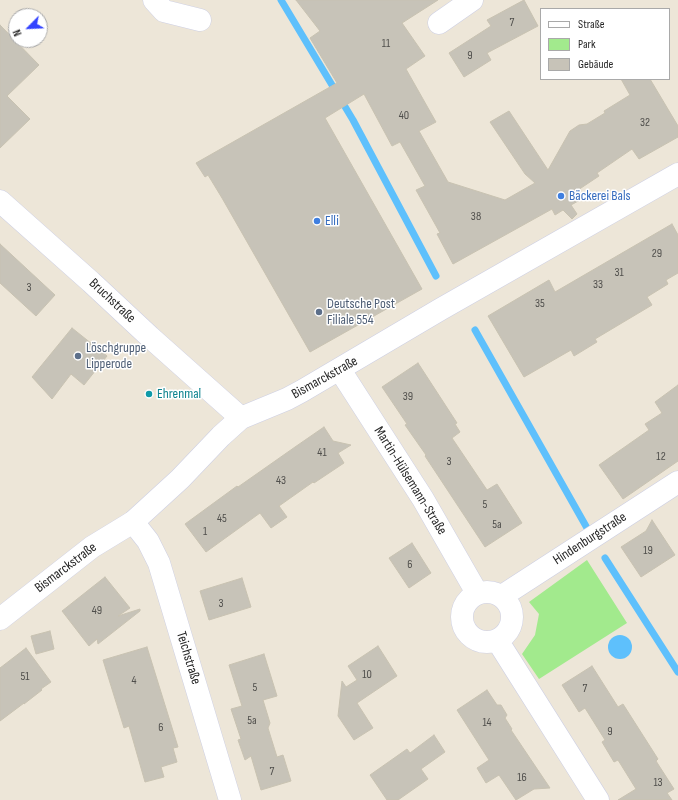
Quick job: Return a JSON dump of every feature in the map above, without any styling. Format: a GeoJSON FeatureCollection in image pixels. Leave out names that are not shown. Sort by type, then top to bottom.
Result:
{"type":"FeatureCollection","features":[{"type":"Feature","properties":{"kind":"street"},"geometry":{"type":"LineString","coordinates":[[154,0],[164,11],[200,20]]}},
{"type":"Feature","properties":{"kind":"street"},"geometry":{"type":"LineString","coordinates":[[439,23],[472,0]]}},
{"type":"Feature","properties":{"kind":"street","name":"Bismarckstraße"},"geometry":{"type":"LineString","coordinates":[[0,618],[92,547],[133,522],[180,479],[221,436],[242,418],[287,399],[340,370],[441,309],[678,174]]}},
{"type":"Feature","properties":{"kind":"street","name":"Bruchstraße"},"geometry":{"type":"LineString","coordinates":[[0,201],[242,418]]}},
{"type":"Feature","properties":{"kind":"street","name":"Martin-Hülsemann-Straße"},"geometry":{"type":"LineString","coordinates":[[340,370],[423,499],[478,593]]}},
{"type":"Feature","properties":{"kind":"street","name":"Hindenburgstraße"},"geometry":{"type":"LineString","coordinates":[[502,596],[678,482]]}},
{"type":"Feature","properties":{"kind":"street","name":"Teichstraße"},"geometry":{"type":"LineString","coordinates":[[133,522],[148,541],[159,563],[230,800]]}},
{"type":"Feature","properties":{"kind":"street"},"geometry":{"type":"LineString","coordinates":[[486,591],[502,596],[512,611],[512,620],[504,636],[490,642],[482,642],[474,639],[463,627],[461,619],[465,603],[470,597],[486,591]]}},
{"type":"Feature","properties":{"kind":"street"},"geometry":{"type":"LineString","coordinates":[[497,640],[598,800]]}},
{"type":"Feature","properties":{"kind":"green space"},"geometry":{"type":"Polygon","coordinates":[[[587,560],[627,623],[539,679],[522,654],[535,635],[539,614],[529,602],[587,560]]]}},
{"type":"Feature","properties":{"kind":"water"},"geometry":{"type":"Polygon","coordinates":[[[620,635],[625,636],[631,642],[631,652],[625,658],[620,659],[615,658],[609,652],[608,647],[609,642],[615,636],[620,635]]]}},
{"type":"Feature","properties":{"kind":"building"},"geometry":{"type":"Polygon","coordinates":[[[296,0],[438,0],[402,23],[425,56],[406,69],[436,122],[419,131],[448,182],[505,200],[535,183],[525,174],[490,122],[509,111],[548,170],[570,131],[579,125],[587,124],[605,113],[604,111],[630,95],[622,80],[651,80],[678,126],[678,137],[639,159],[632,149],[597,173],[599,176],[575,192],[580,200],[571,205],[577,214],[572,219],[563,210],[555,215],[552,209],[453,264],[437,234],[440,233],[416,190],[425,186],[400,142],[392,146],[364,94],[325,118],[422,289],[310,352],[222,198],[208,175],[205,177],[196,163],[337,83],[310,38],[320,31],[296,0]]]}},
{"type":"Feature","properties":{"kind":"building"},"geometry":{"type":"Polygon","coordinates":[[[524,0],[538,26],[487,53],[491,60],[464,77],[449,53],[491,26],[487,20],[524,0]]]}},
{"type":"Feature","properties":{"kind":"building"},"geometry":{"type":"Polygon","coordinates":[[[0,25],[8,33],[8,48],[22,48],[39,65],[7,96],[30,119],[0,148],[0,25]]]}},
{"type":"Feature","properties":{"kind":"building"},"geometry":{"type":"Polygon","coordinates":[[[672,224],[678,235],[678,273],[666,280],[668,284],[647,297],[652,305],[595,339],[597,342],[574,356],[571,350],[524,377],[488,316],[549,280],[555,292],[672,224]]]}},
{"type":"Feature","properties":{"kind":"building"},"geometry":{"type":"Polygon","coordinates":[[[0,244],[55,295],[36,316],[0,283],[0,244]]]}},
{"type":"Feature","properties":{"kind":"building"},"geometry":{"type":"Polygon","coordinates":[[[72,328],[107,356],[84,385],[71,374],[52,399],[32,377],[72,328]]]}},
{"type":"Feature","properties":{"kind":"building"},"geometry":{"type":"Polygon","coordinates":[[[418,363],[457,423],[455,424],[460,432],[452,438],[487,490],[497,484],[522,523],[485,547],[405,425],[407,424],[382,387],[418,363]]]}},
{"type":"Feature","properties":{"kind":"building"},"geometry":{"type":"Polygon","coordinates":[[[678,385],[678,461],[623,499],[599,465],[649,430],[645,424],[662,413],[655,402],[678,385]]]}},
{"type":"Feature","properties":{"kind":"building"},"geometry":{"type":"Polygon","coordinates":[[[324,427],[333,441],[351,445],[338,453],[344,463],[314,483],[313,482],[279,506],[287,517],[271,528],[260,513],[206,552],[185,524],[237,486],[238,487],[324,427]]]}},
{"type":"Feature","properties":{"kind":"building"},"geometry":{"type":"Polygon","coordinates":[[[652,520],[675,555],[641,577],[621,547],[646,531],[652,520]]]}},
{"type":"Feature","properties":{"kind":"building"},"geometry":{"type":"Polygon","coordinates":[[[412,543],[431,573],[409,588],[389,558],[412,543]]]}},
{"type":"Feature","properties":{"kind":"building"},"geometry":{"type":"Polygon","coordinates":[[[105,577],[130,608],[118,616],[140,609],[140,611],[98,644],[97,639],[89,646],[62,611],[105,577]]]}},
{"type":"Feature","properties":{"kind":"building"},"geometry":{"type":"Polygon","coordinates":[[[242,578],[251,607],[209,620],[200,591],[242,578]]]}},
{"type":"Feature","properties":{"kind":"building"},"geometry":{"type":"Polygon","coordinates":[[[50,631],[54,649],[36,654],[31,636],[50,631]]]}},
{"type":"Feature","properties":{"kind":"building"},"geometry":{"type":"Polygon","coordinates":[[[378,646],[397,676],[357,703],[373,728],[354,740],[338,716],[342,681],[346,687],[357,680],[348,666],[378,646]]]}},
{"type":"Feature","properties":{"kind":"building"},"geometry":{"type":"Polygon","coordinates":[[[147,647],[178,747],[173,748],[177,762],[161,767],[164,777],[145,782],[129,726],[124,728],[103,660],[147,647]]]}},
{"type":"Feature","properties":{"kind":"building"},"geometry":{"type":"Polygon","coordinates":[[[26,648],[51,682],[0,721],[0,668],[26,648]]]}},
{"type":"Feature","properties":{"kind":"building"},"geometry":{"type":"Polygon","coordinates":[[[264,654],[277,696],[263,700],[270,723],[268,728],[277,757],[283,755],[291,781],[261,790],[251,756],[245,760],[238,740],[241,739],[231,709],[242,706],[229,665],[264,654]]]}},
{"type":"Feature","properties":{"kind":"building"},"geometry":{"type":"Polygon","coordinates":[[[592,666],[618,707],[623,704],[658,759],[656,761],[674,789],[667,793],[672,800],[618,800],[636,789],[618,760],[614,762],[602,742],[605,740],[585,708],[579,712],[562,685],[592,666]]]}},
{"type":"Feature","properties":{"kind":"building"},"geometry":{"type":"Polygon","coordinates":[[[487,690],[497,705],[501,705],[507,715],[505,718],[512,729],[511,730],[550,788],[534,789],[516,800],[499,775],[486,783],[477,768],[489,760],[457,710],[487,690]]]}},
{"type":"Feature","properties":{"kind":"building"},"geometry":{"type":"Polygon","coordinates":[[[434,735],[445,752],[421,769],[428,779],[398,800],[387,800],[370,775],[407,749],[410,753],[434,735]]]}},
{"type":"Feature","properties":{"kind":"waterway"},"geometry":{"type":"LineString","coordinates":[[281,0],[353,120],[436,276]]}},
{"type":"Feature","properties":{"kind":"waterway"},"geometry":{"type":"LineString","coordinates":[[475,330],[587,528]]}},
{"type":"Feature","properties":{"kind":"waterway"},"geometry":{"type":"LineString","coordinates":[[605,558],[678,672]]}},
{"type":"Feature","properties":{"kind":"place","name":"Bäckerei Bals"},"geometry":{"type":"Point","coordinates":[561,196]}},
{"type":"Feature","properties":{"kind":"place","name":"Elli"},"geometry":{"type":"Point","coordinates":[317,221]}},
{"type":"Feature","properties":{"kind":"place","name":"Deutsche Post Filiale 554"},"geometry":{"type":"Point","coordinates":[319,312]}},
{"type":"Feature","properties":{"kind":"place","name":"Löschgruppe Lipperode"},"geometry":{"type":"Point","coordinates":[78,356]}},
{"type":"Feature","properties":{"kind":"place","name":"Ehrenmal"},"geometry":{"type":"Point","coordinates":[149,394]}}]}
